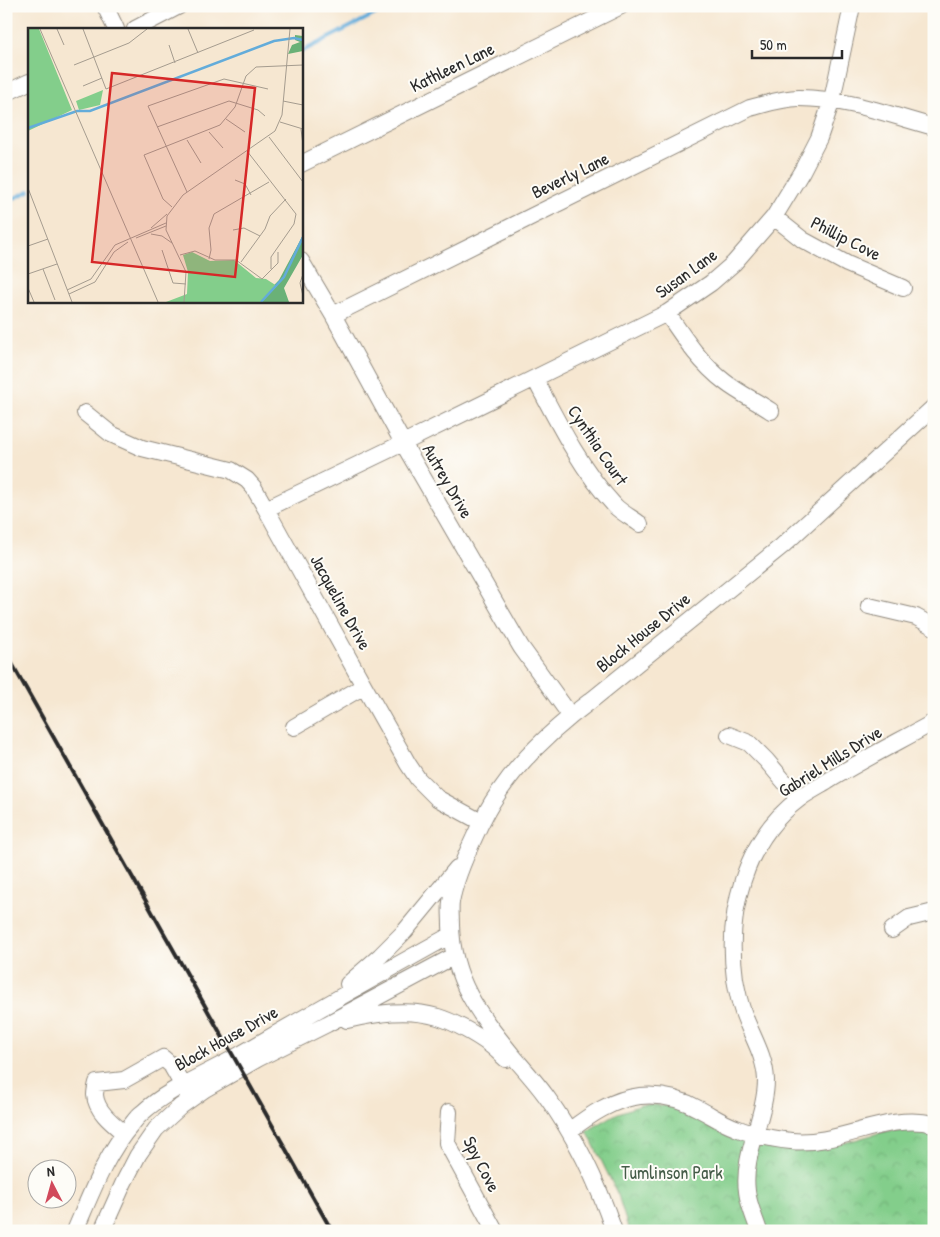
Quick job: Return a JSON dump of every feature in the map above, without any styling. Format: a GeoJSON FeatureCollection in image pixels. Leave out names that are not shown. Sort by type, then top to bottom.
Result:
{"type":"FeatureCollection","features":[{"type":"Feature","properties":{"kind":"street"},"geometry":{"type":"LineString","coordinates":[[105,6],[116,28]]}},
{"type":"Feature","properties":{"kind":"street"},"geometry":{"type":"LineString","coordinates":[[137,28],[179,6]]}},
{"type":"Feature","properties":{"kind":"street","name":"Kathleen Lane"},"geometry":{"type":"LineString","coordinates":[[302,164],[621,6]]}},
{"type":"Feature","properties":{"kind":"street","name":"Susan Lane"},"geometry":{"type":"LineString","coordinates":[[403,443],[667,313],[711,283],[734,262],[774,217],[802,171],[819,138],[832,100],[852,6]]}},
{"type":"Feature","properties":{"kind":"street"},"geometry":{"type":"LineString","coordinates":[[6,93],[28,82]]}},
{"type":"Feature","properties":{"kind":"street","name":"Beverly Lane"},"geometry":{"type":"LineString","coordinates":[[333,315],[750,108],[778,100],[832,100],[934,127]]}},
{"type":"Feature","properties":{"kind":"street","name":"Phillip Cove"},"geometry":{"type":"LineString","coordinates":[[774,217],[803,240],[848,264],[903,288]]}},
{"type":"Feature","properties":{"kind":"street","name":"Autrey Drive"},"geometry":{"type":"LineString","coordinates":[[302,263],[403,443],[521,647],[570,716]]}},
{"type":"Feature","properties":{"kind":"street"},"geometry":{"type":"LineString","coordinates":[[667,313],[685,340],[704,363],[725,382],[771,411]]}},
{"type":"Feature","properties":{"kind":"street","name":"Cynthia Court"},"geometry":{"type":"LineString","coordinates":[[535,379],[556,419],[596,482],[616,507],[640,524]]}},
{"type":"Feature","properties":{"kind":"street","name":"Jacqueline Drive"},"geometry":{"type":"LineString","coordinates":[[85,413],[111,434],[142,448],[231,470],[247,480],[266,509],[418,779],[438,798],[481,822]]}},
{"type":"Feature","properties":{"kind":"street","name":"Block House Drive"},"geometry":{"type":"LineString","coordinates":[[614,1231],[604,1200],[569,1131],[546,1096],[505,1046],[470,997],[460,976],[454,956],[451,935],[450,904],[465,858],[481,822],[499,792],[519,766],[545,738],[782,546],[932,413]]}},
{"type":"Feature","properties":{"kind":"street"},"geometry":{"type":"LineString","coordinates":[[266,509],[403,443]]}},
{"type":"Feature","properties":{"kind":"street"},"geometry":{"type":"LineString","coordinates":[[869,606],[916,617],[934,627]]}},
{"type":"Feature","properties":{"kind":"street"},"geometry":{"type":"LineString","coordinates":[[294,726],[364,686]]}},
{"type":"Feature","properties":{"kind":"street","name":"Gabriel Mills Drive"},"geometry":{"type":"LineString","coordinates":[[759,1231],[747,1191],[749,1162],[763,1104],[766,1079],[762,1057],[743,1013],[736,988],[732,937],[734,915],[748,864],[773,823],[799,799],[934,722]]}},
{"type":"Feature","properties":{"kind":"street"},"geometry":{"type":"LineString","coordinates":[[729,735],[748,743],[766,760],[799,799]]}},
{"type":"Feature","properties":{"kind":"street"},"geometry":{"type":"LineString","coordinates":[[312,1012],[357,977],[405,932],[465,858]]}},
{"type":"Feature","properties":{"kind":"street"},"geometry":{"type":"LineString","coordinates":[[892,930],[909,918],[934,912]]}},
{"type":"Feature","properties":{"kind":"street","name":"Block House Drive"},"geometry":{"type":"LineString","coordinates":[[102,1231],[138,1155],[186,1092],[234,1058],[312,1012],[451,935]]}},
{"type":"Feature","properties":{"kind":"street","name":"Block House Drive"},"geometry":{"type":"LineString","coordinates":[[75,1231],[106,1161],[124,1133],[141,1113],[168,1094],[205,1089],[259,1058],[454,956]]}},
{"type":"Feature","properties":{"kind":"street"},"geometry":{"type":"LineString","coordinates":[[327,1024],[373,1014],[398,1012],[439,1017],[488,1044],[546,1096]]}},
{"type":"Feature","properties":{"kind":"street"},"geometry":{"type":"LineString","coordinates":[[124,1133],[102,1112],[96,1102],[97,1083],[124,1080],[163,1058],[171,1065],[186,1092]]}},
{"type":"Feature","properties":{"kind":"street"},"geometry":{"type":"LineString","coordinates":[[569,1131],[590,1115],[610,1104],[638,1096],[661,1096],[678,1100],[696,1107],[736,1128],[792,1141],[820,1141],[894,1123],[913,1121],[934,1124]]}},
{"type":"Feature","properties":{"kind":"street","name":"Spy Cove"},"geometry":{"type":"LineString","coordinates":[[449,1112],[447,1143],[494,1231]]}},
{"type":"Feature","properties":{"kind":"street"},"geometry":{"type":"LineString","coordinates":[[88,1200],[111,1210]]}},
{"type":"Feature","properties":{"kind":"green space","name":"Tumlinson Park"},"geometry":{"type":"Polygon","coordinates":[[[640,1105],[677,1108],[720,1130],[745,1141],[763,1146],[797,1149],[830,1147],[886,1131],[920,1129],[934,1133],[934,1231],[629,1231],[618,1195],[587,1131],[616,1114],[640,1105]]]}},
{"type":"Feature","properties":{"kind":"waterway"},"geometry":{"type":"LineString","coordinates":[[302,51],[391,6]]}},
{"type":"Feature","properties":{"kind":"waterway"},"geometry":{"type":"LineString","coordinates":[[6,202],[28,191]]}},
{"type":"Feature","properties":{"kind":"railway"},"geometry":{"type":"LineString","coordinates":[[6,653],[332,1231]]}}]}
